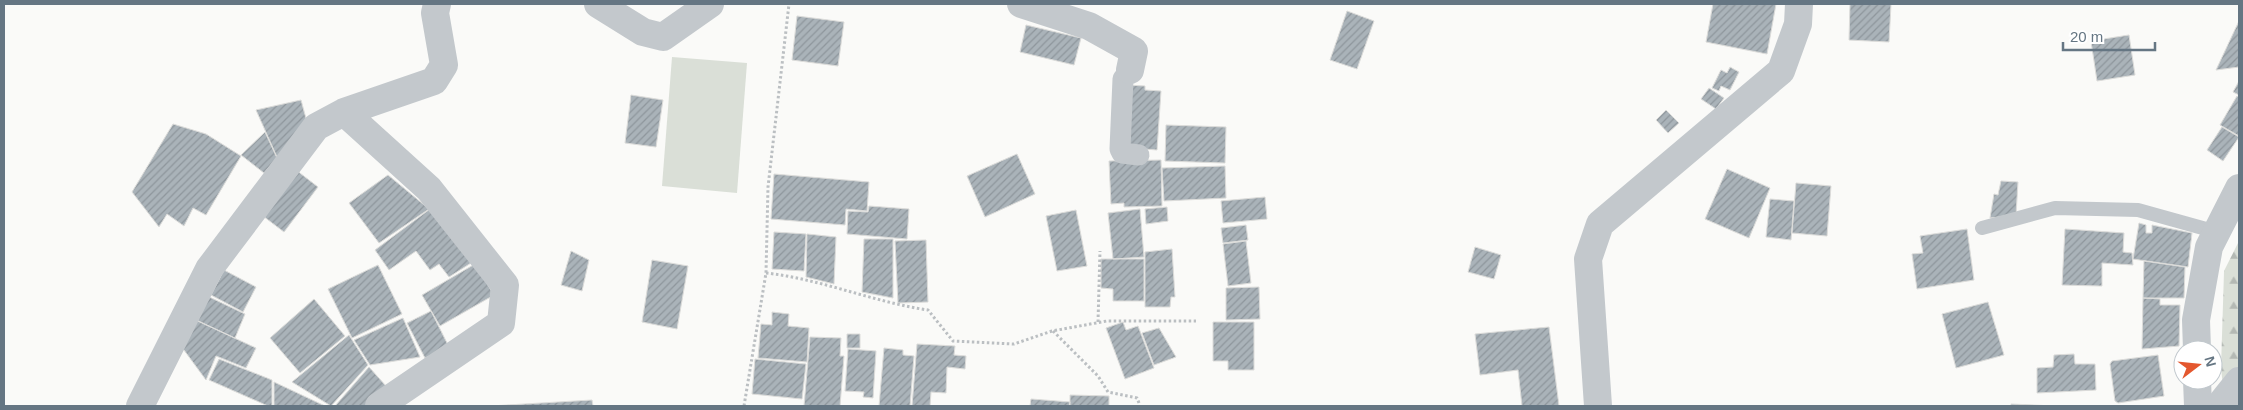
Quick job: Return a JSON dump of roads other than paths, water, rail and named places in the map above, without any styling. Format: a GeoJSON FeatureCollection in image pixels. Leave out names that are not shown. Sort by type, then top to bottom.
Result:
{"type":"FeatureCollection","features":[{"type":"Feature","properties":{"kind":"street"},"geometry":{"type":"LineString","coordinates":[[140,406],[209,269],[316,127],[344,112],[434,81],[444,65],[435,14],[437,4]]}},
{"type":"Feature","properties":{"kind":"street"},"geometry":{"type":"LineString","coordinates":[[598,4],[643,32],[663,37],[710,4]]}},
{"type":"Feature","properties":{"kind":"street"},"geometry":{"type":"LineString","coordinates":[[1021,4],[1089,26],[1134,51],[1130,70],[1123,78],[1120,148],[1122,153],[1139,156]]}},
{"type":"Feature","properties":{"kind":"street"},"geometry":{"type":"LineString","coordinates":[[1598,406],[1588,259],[1600,224],[1781,71],[1798,24],[1799,4]]}},
{"type":"Feature","properties":{"kind":"street"},"geometry":{"type":"LineString","coordinates":[[344,112],[429,189],[505,285],[501,323],[379,406]]}},
{"type":"Feature","properties":{"kind":"street"},"geometry":{"type":"LineString","coordinates":[[2197,340],[2196,320],[2210,246],[2239,188]]}},
{"type":"Feature","properties":{"kind":"street"},"geometry":{"type":"LineString","coordinates":[[2218,406],[2239,381]]}},
{"type":"Feature","properties":{"kind":"street"},"geometry":{"type":"LineString","coordinates":[[2197,390],[2198,406]]}},
{"type":"Feature","properties":{"kind":"lane"},"geometry":{"type":"LineString","coordinates":[[1982,228],[2054,208],[2138,210],[2217,232]]}}]}
